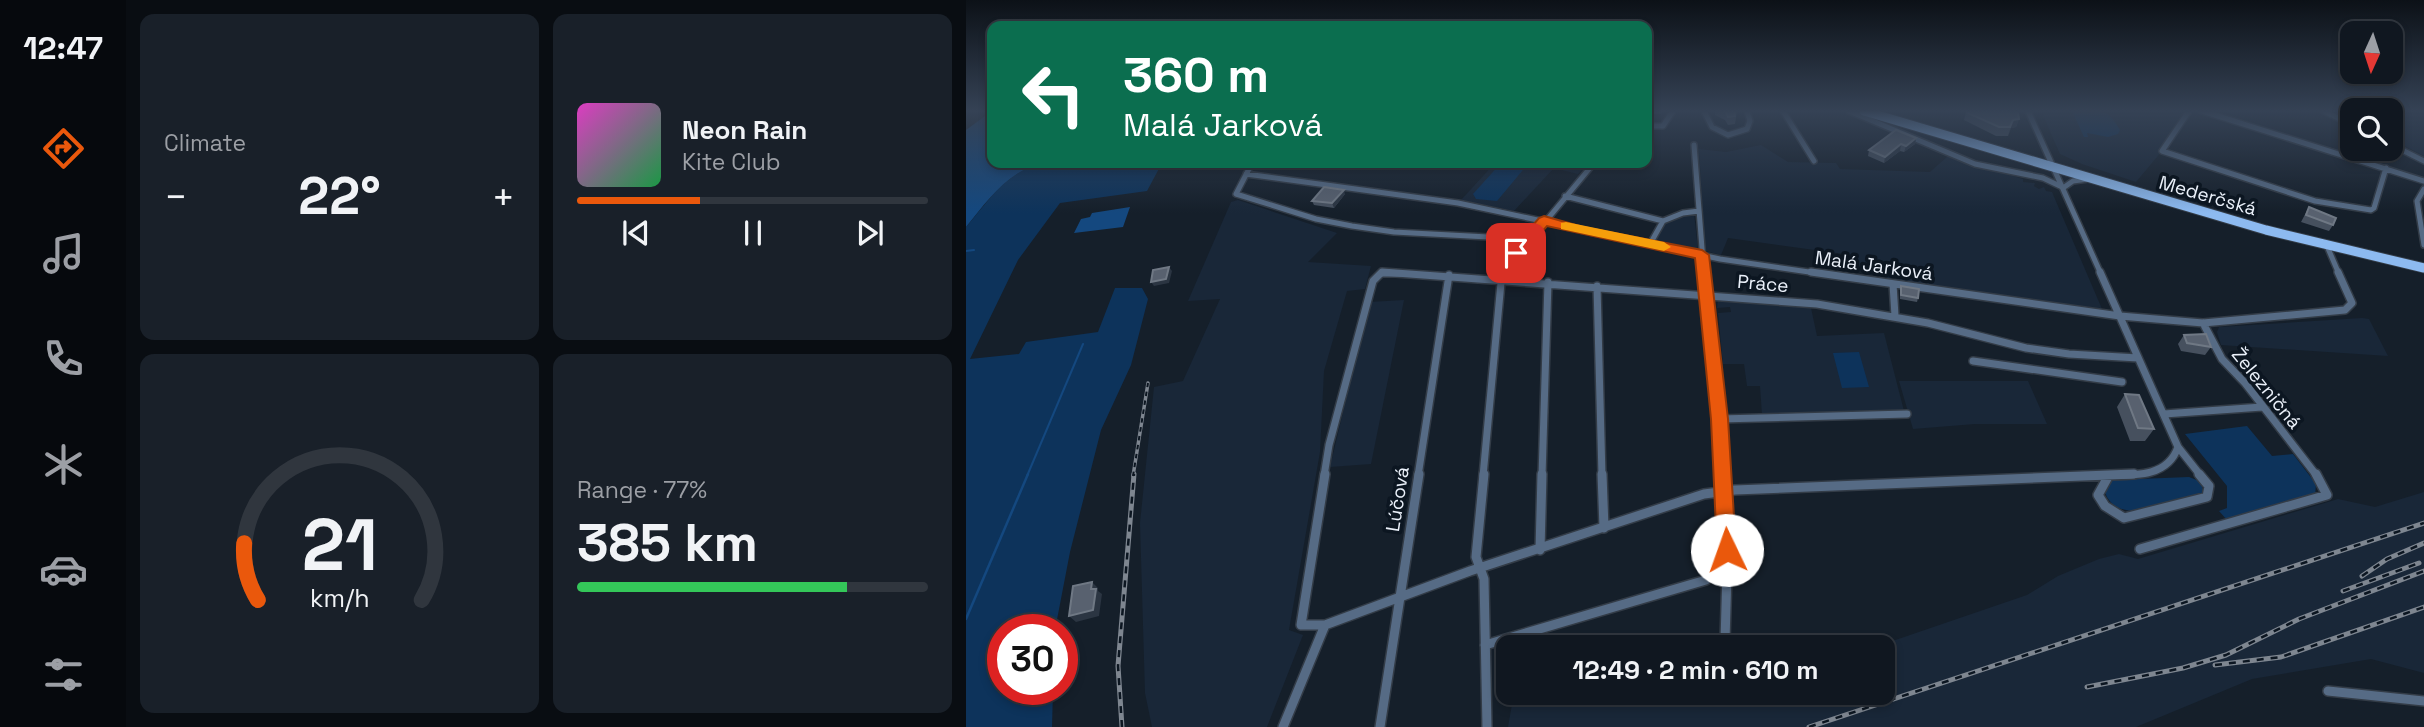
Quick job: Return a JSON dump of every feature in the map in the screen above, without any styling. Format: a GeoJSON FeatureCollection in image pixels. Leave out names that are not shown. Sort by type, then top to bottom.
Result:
{"type":"FeatureCollection","features":[{"type":"Feature","properties":{"kind":"main road","name":"Mederčská"},"geometry":{"type":"LineString","coordinates":[[1974,145],[2332,245],[2424,266]]}},
{"type":"Feature","properties":{"kind":"main road","name":"Mederčská"},"geometry":{"type":"LineString","coordinates":[[1980,145],[2053,169],[2332,245]]}},
{"type":"Feature","properties":{"kind":"street"},"geometry":{"type":"LineString","coordinates":[[1694,145],[1724,491],[1725,635]]}},
{"type":"Feature","properties":{"kind":"street"},"geometry":{"type":"LineString","coordinates":[[1804,145],[1814,161]]}},
{"type":"Feature","properties":{"kind":"street","name":"Mederčská"},"geometry":{"type":"LineString","coordinates":[[1933,145],[1975,164],[2043,178],[2063,188]]}},
{"type":"Feature","properties":{"kind":"street"},"geometry":{"type":"LineString","coordinates":[[2043,145],[2178,447],[2209,486],[2207,497],[2135,518],[2124,518],[2112,513],[2098,495],[2109,475]]}},
{"type":"Feature","properties":{"kind":"street","name":"Mederčská"},"geometry":{"type":"LineString","coordinates":[[2166,145],[2162,151],[2315,201],[2371,210],[2374,208],[2386,169]]}},
{"type":"Feature","properties":{"kind":"street"},"geometry":{"type":"LineString","coordinates":[[2310,145],[2424,181]]}},
{"type":"Feature","properties":{"kind":"street"},"geometry":{"type":"LineString","coordinates":[[2403,150],[2424,161]]}},
{"type":"Feature","properties":{"kind":"street"},"geometry":{"type":"LineString","coordinates":[[1250,168],[1236,194],[1316,219],[1394,232],[1528,239]]}},
{"type":"Feature","properties":{"kind":"street"},"geometry":{"type":"LineString","coordinates":[[1487,727],[1482,569],[1476,558],[1501,279],[1504,267],[1590,168]]}},
{"type":"Feature","properties":{"kind":"street","name":"Mederčská"},"geometry":{"type":"LineString","coordinates":[[2043,178],[2053,169]]}},
{"type":"Feature","properties":{"kind":"street","name":"Malá Jarková"},"geometry":{"type":"LineString","coordinates":[[1247,174],[1449,201],[1702,255],[2120,316],[2203,323]]}},
{"type":"Feature","properties":{"kind":"street"},"geometry":{"type":"LineString","coordinates":[[2063,188],[2073,181],[2095,180]]}},
{"type":"Feature","properties":{"kind":"street"},"geometry":{"type":"LineString","coordinates":[[2424,189],[2417,201],[2424,245]]}},
{"type":"Feature","properties":{"kind":"street"},"geometry":{"type":"LineString","coordinates":[[1565,196],[1663,221],[1699,211]]}},
{"type":"Feature","properties":{"kind":"street"},"geometry":{"type":"LineString","coordinates":[[1650,244],[1663,221]]}},
{"type":"Feature","properties":{"kind":"street","name":"Železničná"},"geometry":{"type":"LineString","coordinates":[[2140,549],[2327,495],[2322,482],[2218,352],[2203,323],[2345,310],[2352,303],[2332,245]]}},
{"type":"Feature","properties":{"kind":"street","name":"Práce"},"geometry":{"type":"LineString","coordinates":[[1325,625],[1301,625],[1332,430],[1373,281],[1382,272],[1548,282],[1817,304],[1895,316],[2026,348],[2069,354],[2138,358]]}},
{"type":"Feature","properties":{"kind":"street","name":"Lúčová"},"geometry":{"type":"LineString","coordinates":[[1380,727],[1449,275]]}},
{"type":"Feature","properties":{"kind":"street"},"geometry":{"type":"LineString","coordinates":[[1540,550],[1548,282]]}},
{"type":"Feature","properties":{"kind":"street"},"geometry":{"type":"LineString","coordinates":[[1893,284],[1895,316]]}},
{"type":"Feature","properties":{"kind":"street"},"geometry":{"type":"LineString","coordinates":[[1597,286],[1604,528]]}},
{"type":"Feature","properties":{"kind":"street"},"geometry":{"type":"LineString","coordinates":[[1973,362],[2122,382]]}},
{"type":"Feature","properties":{"kind":"street"},"geometry":{"type":"LineString","coordinates":[[2164,414],[2262,407]]}},
{"type":"Feature","properties":{"kind":"street"},"geometry":{"type":"LineString","coordinates":[[1719,419],[1907,414]]}},
{"type":"Feature","properties":{"kind":"street"},"geometry":{"type":"LineString","coordinates":[[1283,727],[1325,625],[1400,596],[1694,498],[1724,491],[2163,471],[2175,459],[2178,447]]}},
{"type":"Feature","properties":{"kind":"street"},"geometry":{"type":"LineString","coordinates":[[1485,645],[1698,584],[1706,580],[1716,565],[1726,541]]}},
{"type":"Feature","properties":{"kind":"street"},"geometry":{"type":"LineString","coordinates":[[2328,691],[2424,701]]}},
{"type":"Feature","properties":{"kind":"shaded area"},"geometry":{"type":"Polygon","coordinates":[[[966,145],[987,145],[987,168],[1028,168],[1008,180],[990,197],[966,227],[966,145]]]}},
{"type":"Feature","properties":{"kind":"shaded area"},"geometry":{"type":"Polygon","coordinates":[[[1761,145],[1788,162],[1836,163],[1840,169],[1930,172],[1948,156],[2023,179],[2023,182],[2035,183],[2034,186],[2039,189],[2044,187],[2046,191],[2052,192],[2102,309],[1900,281],[1897,277],[1887,279],[1884,270],[1852,268],[1851,255],[1728,238],[1721,255],[1705,251],[1699,149],[1726,152],[1761,145]]]}},
{"type":"Feature","properties":{"kind":"shaded area"},"geometry":{"type":"Polygon","coordinates":[[[2056,145],[2166,145],[2136,182],[2060,154],[2056,145]]]}},
{"type":"Feature","properties":{"kind":"shaded area"},"geometry":{"type":"Polygon","coordinates":[[[2403,145],[2403,145],[2424,145],[2424,156],[2403,145]]]}},
{"type":"Feature","properties":{"kind":"shaded area"},"geometry":{"type":"Polygon","coordinates":[[[1027,168],[1159,168],[1147,191],[1060,203],[1018,260],[970,359],[1019,354],[1026,342],[1098,332],[1115,288],[1142,288],[1148,299],[1131,365],[1101,430],[1070,552],[1058,614],[987,614],[987,705],[1053,705],[1052,727],[966,727],[966,227],[1008,180],[1027,168]]]}},
{"type":"Feature","properties":{"kind":"shaded area"},"geometry":{"type":"Polygon","coordinates":[[[1490,168],[1554,168],[1514,211],[1461,200],[1490,168]]]}},
{"type":"Feature","properties":{"kind":"shaded area"},"geometry":{"type":"Polygon","coordinates":[[[1496,168],[1524,168],[1497,201],[1476,199],[1473,194],[1496,168]]]}},
{"type":"Feature","properties":{"kind":"shaded area"},"geometry":{"type":"Polygon","coordinates":[[[1554,168],[1583,168],[1578,174],[1554,168]]]}},
{"type":"Feature","properties":{"kind":"shaded area"},"geometry":{"type":"Polygon","coordinates":[[[1238,200],[1337,233],[1308,262],[1371,266],[1365,289],[1347,291],[1324,371],[1320,452],[1289,630],[1303,635],[1267,727],[1152,727],[1145,693],[1140,523],[1154,387],[1183,381],[1220,299],[1188,301],[1231,202],[1238,200]]]}},
{"type":"Feature","properties":{"kind":"shaded area"},"geometry":{"type":"Polygon","coordinates":[[[1130,207],[1123,227],[1074,233],[1081,219],[1090,217],[1092,213],[1130,207]]]}},
{"type":"Feature","properties":{"kind":"shaded area"},"geometry":{"type":"Polygon","coordinates":[[[1694,212],[1698,250],[1654,240],[1665,221],[1694,212]]]}},
{"type":"Feature","properties":{"kind":"shaded area"},"geometry":{"type":"Polygon","coordinates":[[[1718,299],[1811,308],[1817,336],[1884,333],[1904,411],[1762,415],[1760,386],[1747,386],[1744,364],[1723,364],[1718,313],[1731,312],[1730,307],[1717,308],[1718,299]]]}},
{"type":"Feature","properties":{"kind":"shaded area"},"geometry":{"type":"Polygon","coordinates":[[[1404,300],[1371,464],[1330,467],[1369,302],[1404,300]]]}},
{"type":"Feature","properties":{"kind":"shaded area"},"geometry":{"type":"Polygon","coordinates":[[[2369,319],[2388,356],[2221,345],[2217,332],[2219,327],[2369,319]]]}},
{"type":"Feature","properties":{"kind":"shaded area"},"geometry":{"type":"Polygon","coordinates":[[[1859,352],[1869,387],[1842,388],[1833,353],[1859,352]]]}},
{"type":"Feature","properties":{"kind":"shaded area"},"geometry":{"type":"Polygon","coordinates":[[[1899,381],[2028,381],[2047,424],[1975,424],[1913,429],[1899,381]]]}},
{"type":"Feature","properties":{"kind":"shaded area"},"geometry":{"type":"Polygon","coordinates":[[[2247,426],[2272,456],[2293,454],[2316,484],[2315,496],[2227,520],[2219,511],[2227,508],[2227,486],[2185,434],[2247,426]]]}},
{"type":"Feature","properties":{"kind":"shaded area"},"geometry":{"type":"Polygon","coordinates":[[[2189,477],[2202,482],[2203,493],[2136,511],[2115,506],[2108,499],[2104,488],[2113,480],[2189,477]]]}},
{"type":"Feature","properties":{"kind":"shaded area"},"geometry":{"type":"Polygon","coordinates":[[[2424,492],[2424,673],[2371,659],[2252,679],[2136,727],[1508,727],[1512,705],[1895,705],[1895,640],[2027,595],[2058,576],[2099,559],[2119,554],[2138,559],[2338,499],[2375,507],[2424,492]]]}},
{"type":"Feature","properties":{"kind":"building"},"geometry":{"type":"Polygon","coordinates":[[[1876,145],[1900,145],[1885,157],[1869,150],[1876,145]]]}},
{"type":"Feature","properties":{"kind":"building"},"geometry":{"type":"Polygon","coordinates":[[[1324,187],[1344,190],[1332,203],[1312,201],[1324,187]]]}},
{"type":"Feature","properties":{"kind":"building"},"geometry":{"type":"Polygon","coordinates":[[[2309,207],[2336,218],[2333,225],[2306,215],[2309,207]]]}},
{"type":"Feature","properties":{"kind":"building"},"geometry":{"type":"Polygon","coordinates":[[[1169,267],[1166,279],[1151,282],[1153,270],[1169,267]]]}},
{"type":"Feature","properties":{"kind":"building"},"geometry":{"type":"Polygon","coordinates":[[[1901,286],[1919,289],[1918,298],[1901,295],[1901,286]]]}},
{"type":"Feature","properties":{"kind":"building"},"geometry":{"type":"Polygon","coordinates":[[[2206,334],[2211,347],[2187,343],[2184,335],[2206,334]]]}},
{"type":"Feature","properties":{"kind":"building"},"geometry":{"type":"Polygon","coordinates":[[[2125,394],[2139,395],[2154,429],[2138,428],[2125,394]]]}},
{"type":"Feature","properties":{"kind":"building"},"geometry":{"type":"Polygon","coordinates":[[[1092,582],[1091,589],[1096,589],[1093,610],[1069,614],[1073,586],[1092,582]]]}},
{"type":"Feature","properties":{"kind":"waterway"},"geometry":{"type":"LineString","coordinates":[[966,251],[974,250]]}},
{"type":"Feature","properties":{"kind":"waterway"},"geometry":{"type":"LineString","coordinates":[[1027,476],[1083,344]]}},
{"type":"Feature","properties":{"kind":"waterway"},"geometry":{"type":"LineString","coordinates":[[966,619],[1028,474]]}},
{"type":"Feature","properties":{"kind":"railway"},"geometry":{"type":"LineString","coordinates":[[1133,476],[1148,383]]}},
{"type":"Feature","properties":{"kind":"railway"},"geometry":{"type":"LineString","coordinates":[[1122,727],[1118,666],[1134,474]]}},
{"type":"Feature","properties":{"kind":"railway"},"geometry":{"type":"LineString","coordinates":[[1809,727],[2424,523]]}},
{"type":"Feature","properties":{"kind":"railway"},"geometry":{"type":"LineString","coordinates":[[2362,576],[2387,559],[2424,543]]}},
{"type":"Feature","properties":{"kind":"railway"},"geometry":{"type":"LineString","coordinates":[[2343,591],[2419,563]]}},
{"type":"Feature","properties":{"kind":"railway"},"geometry":{"type":"LineString","coordinates":[[2087,687],[2183,668],[2226,655],[2299,619],[2424,571]]}},
{"type":"Feature","properties":{"kind":"railway"},"geometry":{"type":"LineString","coordinates":[[2215,665],[2281,657],[2424,607]]}},
{"type":"Feature","properties":{"kind":"slow traffic"},"geometry":{"type":"LineString","coordinates":[[1566,226],[1664,247]]}},
{"type":"Feature","properties":{"kind":"route"},"geometry":{"type":"LineString","coordinates":[[1516,253],[1544,220],[1583,231],[1702,255],[1714,354],[1727,550]]}}]}
